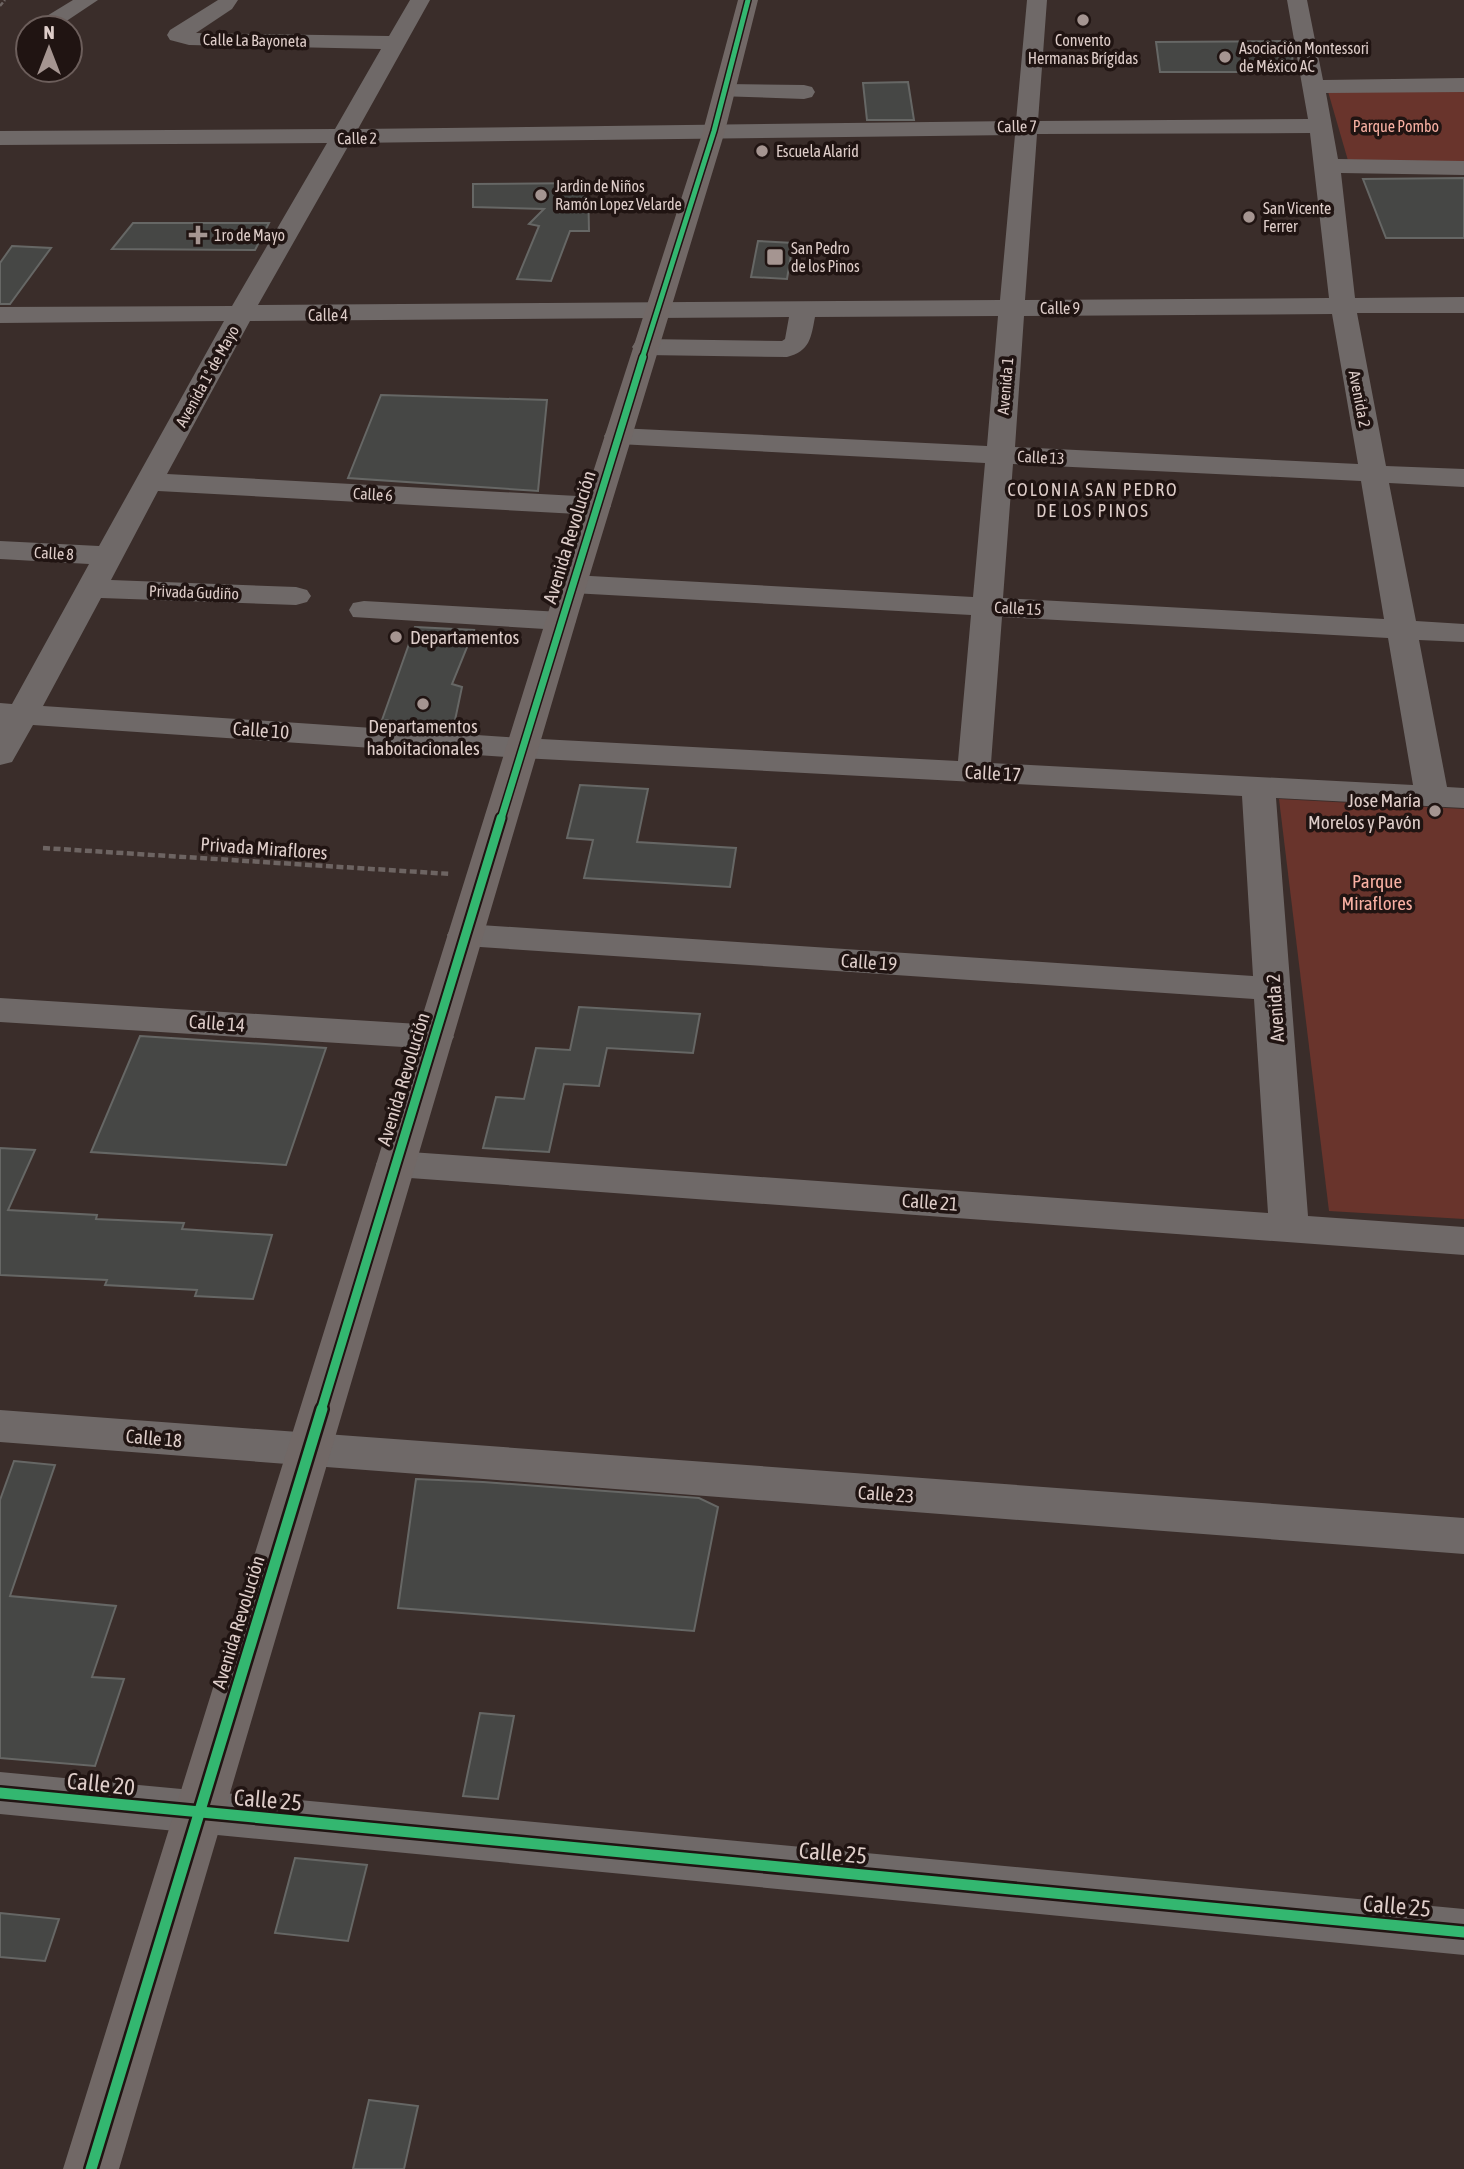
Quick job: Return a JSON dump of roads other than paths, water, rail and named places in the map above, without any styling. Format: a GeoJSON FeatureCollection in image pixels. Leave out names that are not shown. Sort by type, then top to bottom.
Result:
{"type":"FeatureCollection","features":[{"type":"Feature","properties":{"kind":"main road","name":"Avenida Revolución"},"geometry":{"type":"LineString","coordinates":[[91,2169],[572,584],[715,131],[748,0]]}},
{"type":"Feature","properties":{"kind":"street"},"geometry":{"type":"LineString","coordinates":[[64,14],[88,0]]}},
{"type":"Feature","properties":{"kind":"street","name":"Calle La Bayoneta"},"geometry":{"type":"LineString","coordinates":[[228,0],[225,5],[178,35],[189,39],[396,43]]}},
{"type":"Feature","properties":{"kind":"street","name":"Avenida 1º de Mayo"},"geometry":{"type":"LineString","coordinates":[[0,755],[11,714],[91,588],[240,315],[344,138],[420,0]]}},
{"type":"Feature","properties":{"kind":"street","name":"Avenida 1"},"geometry":{"type":"LineString","coordinates":[[974,772],[1037,0]]}},
{"type":"Feature","properties":{"kind":"street","name":"Avenida 2"},"geometry":{"type":"LineString","coordinates":[[1297,0],[1320,126],[1336,166],[1351,226],[1343,305],[1402,629],[1448,797]]}},
{"type":"Feature","properties":{"kind":"street"},"geometry":{"type":"LineString","coordinates":[[1312,87],[1464,85]]}},
{"type":"Feature","properties":{"kind":"street"},"geometry":{"type":"LineString","coordinates":[[724,92],[804,92]]}},
{"type":"Feature","properties":{"kind":"street","name":"Calle 7"},"geometry":{"type":"LineString","coordinates":[[715,131],[1026,126],[1320,126]]}},
{"type":"Feature","properties":{"kind":"street","name":"Calle 2"},"geometry":{"type":"LineString","coordinates":[[0,138],[344,138],[715,131]]}},
{"type":"Feature","properties":{"kind":"street"},"geometry":{"type":"LineString","coordinates":[[1336,166],[1464,167]]}},
{"type":"Feature","properties":{"kind":"street","name":"Calle 9"},"geometry":{"type":"LineString","coordinates":[[656,312],[1464,305]]}},
{"type":"Feature","properties":{"kind":"street"},"geometry":{"type":"LineString","coordinates":[[645,346],[787,349],[797,343],[803,311]]}},
{"type":"Feature","properties":{"kind":"street","name":"Calle 4"},"geometry":{"type":"LineString","coordinates":[[0,315],[656,312]]}},
{"type":"Feature","properties":{"kind":"street","name":"Calle 13"},"geometry":{"type":"LineString","coordinates":[[618,436],[1464,478]]}},
{"type":"Feature","properties":{"kind":"street","name":"Calle 6"},"geometry":{"type":"LineString","coordinates":[[149,482],[596,506]]}},
{"type":"Feature","properties":{"kind":"street","name":"Calle 8"},"geometry":{"type":"LineString","coordinates":[[0,550],[109,555]]}},
{"type":"Feature","properties":{"kind":"street","name":"Calle 15"},"geometry":{"type":"LineString","coordinates":[[572,584],[1464,633]]}},
{"type":"Feature","properties":{"kind":"street","name":"Privada Gudiño"},"geometry":{"type":"LineString","coordinates":[[91,588],[296,596]]}},
{"type":"Feature","properties":{"kind":"street"},"geometry":{"type":"LineString","coordinates":[[363,610],[561,621]]}},
{"type":"Feature","properties":{"kind":"street","name":"Calle 10"},"geometry":{"type":"LineString","coordinates":[[11,714],[522,748]]}},
{"type":"Feature","properties":{"kind":"street","name":"Calle 17"},"geometry":{"type":"LineString","coordinates":[[522,748],[1448,797]]}},
{"type":"Feature","properties":{"kind":"street","name":"Avenida 2"},"geometry":{"type":"LineString","coordinates":[[1258,787],[1289,1228]]}},
{"type":"Feature","properties":{"kind":"street","name":"Calle 19"},"geometry":{"type":"LineString","coordinates":[[465,935],[1274,989]]}},
{"type":"Feature","properties":{"kind":"street","name":"Calle 14"},"geometry":{"type":"LineString","coordinates":[[0,1010],[435,1037]]}},
{"type":"Feature","properties":{"kind":"street","name":"Calle 21"},"geometry":{"type":"LineString","coordinates":[[396,1164],[1464,1241]]}},
{"type":"Feature","properties":{"kind":"street","name":"Calle 18"},"geometry":{"type":"LineString","coordinates":[[0,1426],[308,1451]]}},
{"type":"Feature","properties":{"kind":"street","name":"Calle 23"},"geometry":{"type":"LineString","coordinates":[[308,1451],[1464,1536]]}},
{"type":"Feature","properties":{"kind":"street","name":"Calle 20"},"geometry":{"type":"LineString","coordinates":[[0,1793],[198,1812]]}},
{"type":"Feature","properties":{"kind":"street","name":"Calle 25"},"geometry":{"type":"LineString","coordinates":[[198,1812],[1464,1932]]}},
{"type":"Feature","properties":{"kind":"place","name":"Convento Hermanas Brígidas"},"geometry":{"type":"Point","coordinates":[1083,20]}},
{"type":"Feature","properties":{"kind":"place","name":"Asociación Montessori de México AC"},"geometry":{"type":"Point","coordinates":[1225,57]}},
{"type":"Feature","properties":{"kind":"place","name":"Escuela Alarid"},"geometry":{"type":"Point","coordinates":[762,151]}},
{"type":"Feature","properties":{"kind":"place","name":"Jardin de Niños Ramón Lopez Velarde"},"geometry":{"type":"Point","coordinates":[541,195]}},
{"type":"Feature","properties":{"kind":"place","name":"San Vicente Ferrer"},"geometry":{"type":"Point","coordinates":[1249,217]}},
{"type":"Feature","properties":{"kind":"place","name":"1ro de Mayo"},"geometry":{"type":"Point","coordinates":[198,235]}},
{"type":"Feature","properties":{"kind":"place","name":"San Pedro de los Pinos"},"geometry":{"type":"Point","coordinates":[775,257]}},
{"type":"Feature","properties":{"kind":"place","name":"Departamentos"},"geometry":{"type":"Point","coordinates":[396,637]}},
{"type":"Feature","properties":{"kind":"place","name":"Departamentos haboitacionales"},"geometry":{"type":"Point","coordinates":[423,704]}},
{"type":"Feature","properties":{"kind":"place","name":"Jose María Morelos y Pavón"},"geometry":{"type":"Point","coordinates":[1435,811]}},
{"type":"Feature","properties":{"kind":"district","name":"COLONIA SAN PEDRO DE LOS PINOS"},"geometry":{"type":"Point","coordinates":[1093,499]}},
{"type":"Feature","properties":{"kind":"park label","name":"Parque Pombo"},"geometry":{"type":"Point","coordinates":[1396,126]}},
{"type":"Feature","properties":{"kind":"park label","name":"Parque Miraflores"},"geometry":{"type":"Point","coordinates":[1377,892]}}]}
